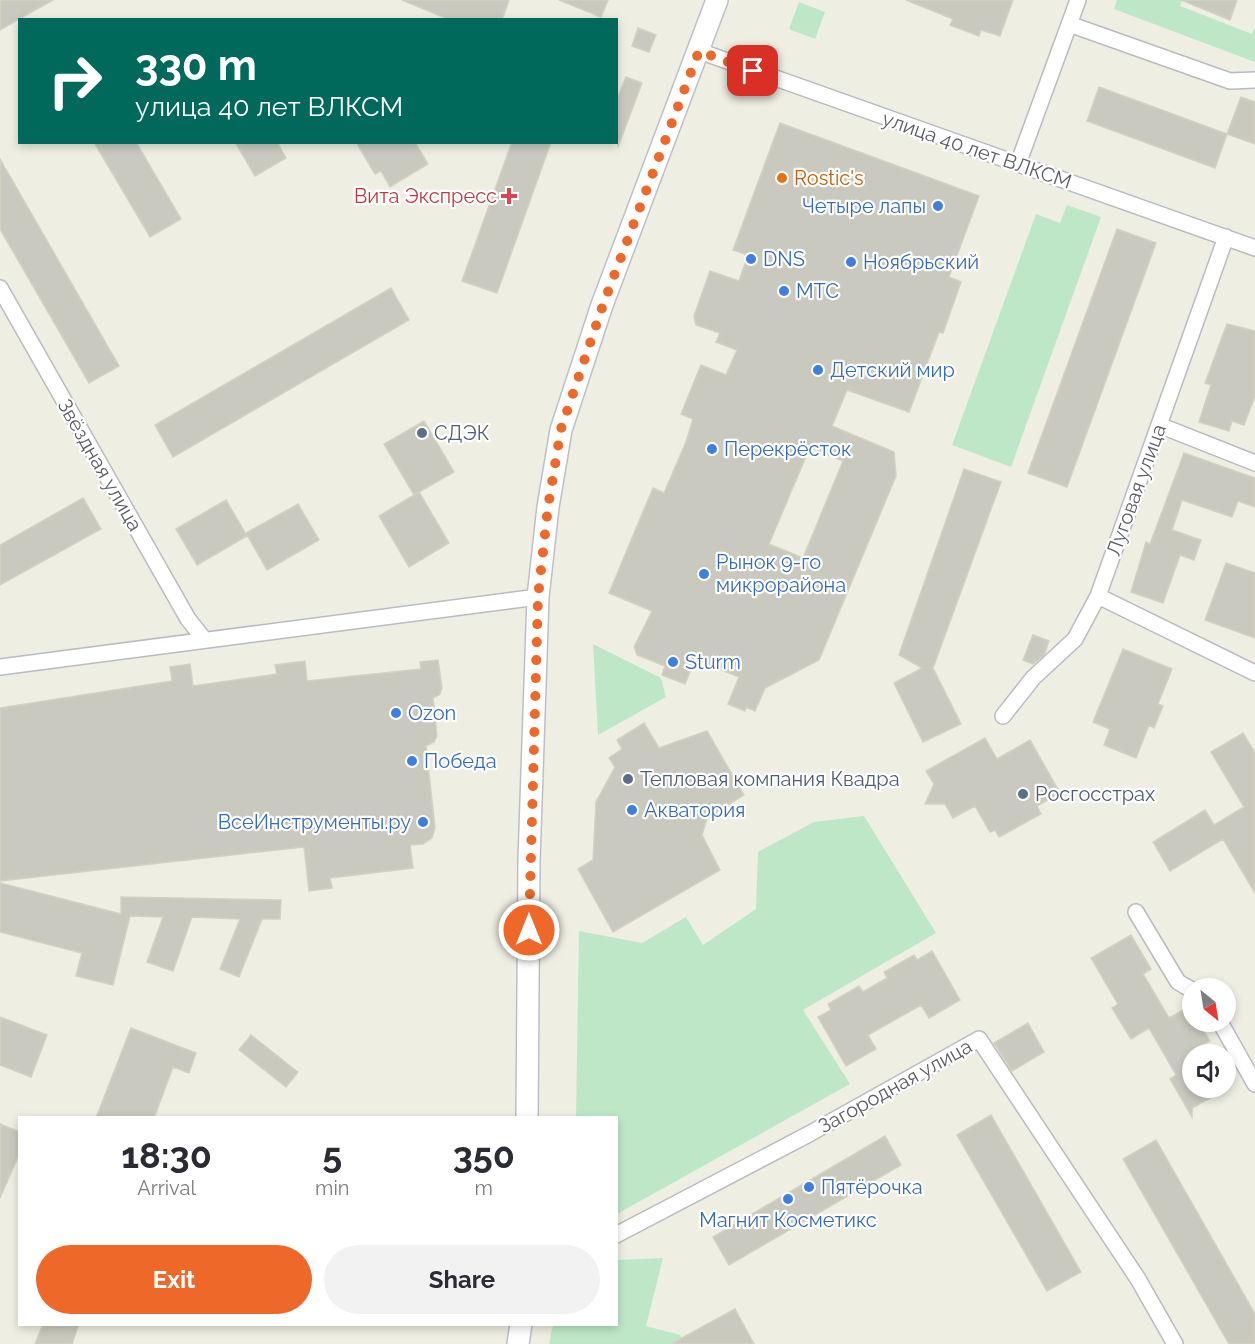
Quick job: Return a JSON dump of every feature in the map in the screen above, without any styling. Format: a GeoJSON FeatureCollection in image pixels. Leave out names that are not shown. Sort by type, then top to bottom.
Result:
{"type":"FeatureCollection","features":[{"type":"Feature","properties":{"kind":"main road"},"geometry":{"type":"LineString","coordinates":[[527,1116],[529,860],[538,597],[548,507],[561,429],[603,305],[717,0]]}},
{"type":"Feature","properties":{"kind":"main road"},"geometry":{"type":"LineString","coordinates":[[518,1344],[521,1326]]}},
{"type":"Feature","properties":{"kind":"street"},"geometry":{"type":"LineString","coordinates":[[1018,164],[1078,0]]}},
{"type":"Feature","properties":{"kind":"street"},"geometry":{"type":"LineString","coordinates":[[1069,24],[1230,81],[1255,80]]}},
{"type":"Feature","properties":{"kind":"street","name":"улица 40 лет ВЛКСМ"},"geometry":{"type":"LineString","coordinates":[[699,51],[1255,248]]}},
{"type":"Feature","properties":{"kind":"street","name":"Луговая улица"},"geometry":{"type":"LineString","coordinates":[[1003,716],[1033,678],[1076,639],[1098,596],[1226,237]]}},
{"type":"Feature","properties":{"kind":"street","name":"Звёздная улица"},"geometry":{"type":"LineString","coordinates":[[0,288],[188,619],[204,639]]}},
{"type":"Feature","properties":{"kind":"street"},"geometry":{"type":"LineString","coordinates":[[1159,424],[1255,463]]}},
{"type":"Feature","properties":{"kind":"street"},"geometry":{"type":"LineString","coordinates":[[1098,596],[1255,673]]}},
{"type":"Feature","properties":{"kind":"street"},"geometry":{"type":"LineString","coordinates":[[0,667],[538,597]]}},
{"type":"Feature","properties":{"kind":"street"},"geometry":{"type":"LineString","coordinates":[[1136,912],[1178,982],[1182,984]]}},
{"type":"Feature","properties":{"kind":"street"},"geometry":{"type":"LineString","coordinates":[[1226,1032],[1255,1084]]}},
{"type":"Feature","properties":{"kind":"street","name":"Загородная улица"},"geometry":{"type":"LineString","coordinates":[[618,1234],[809,1134],[979,1039],[1138,1279],[1175,1344]]}},
{"type":"Feature","properties":{"kind":"green space"},"geometry":{"type":"Polygon","coordinates":[[[1117,0],[1182,0],[1180,6],[1252,34],[1255,27],[1255,62],[1114,9],[1117,0]]]}},
{"type":"Feature","properties":{"kind":"green space"},"geometry":{"type":"Polygon","coordinates":[[[799,2],[825,12],[815,39],[789,29],[799,2]]]}},
{"type":"Feature","properties":{"kind":"green space"},"geometry":{"type":"Polygon","coordinates":[[[1067,205],[1101,217],[1011,467],[952,445],[1036,214],[1060,223],[1067,205]]]}},
{"type":"Feature","properties":{"kind":"green space"},"geometry":{"type":"Polygon","coordinates":[[[593,644],[661,678],[666,697],[598,735],[593,644]]]}},
{"type":"Feature","properties":{"kind":"green space"},"geometry":{"type":"Polygon","coordinates":[[[864,816],[936,933],[803,1010],[850,1084],[618,1213],[618,1116],[576,1116],[579,931],[642,943],[686,917],[703,945],[756,909],[758,852],[814,822],[864,816]]]}},
{"type":"Feature","properties":{"kind":"green space"},"geometry":{"type":"Polygon","coordinates":[[[663,1258],[646,1326],[680,1335],[685,1344],[549,1344],[553,1326],[618,1326],[618,1260],[663,1258]]]}},
{"type":"Feature","properties":{"kind":"building"},"geometry":{"type":"Polygon","coordinates":[[[0,0],[53,0],[18,18],[0,30],[0,0]]]}},
{"type":"Feature","properties":{"kind":"building"},"geometry":{"type":"Polygon","coordinates":[[[402,0],[509,0],[503,18],[445,18],[402,0]]]}},
{"type":"Feature","properties":{"kind":"building"},"geometry":{"type":"Polygon","coordinates":[[[559,0],[608,0],[601,17],[559,0]]]}},
{"type":"Feature","properties":{"kind":"building"},"geometry":{"type":"Polygon","coordinates":[[[906,0],[1013,0],[1000,36],[981,30],[979,36],[950,25],[953,19],[906,0]]]}},
{"type":"Feature","properties":{"kind":"building"},"geometry":{"type":"Polygon","coordinates":[[[1181,0],[1237,0],[1230,20],[1181,0]]]}},
{"type":"Feature","properties":{"kind":"building"},"geometry":{"type":"Polygon","coordinates":[[[638,28],[656,35],[649,52],[632,46],[638,28]]]}},
{"type":"Feature","properties":{"kind":"building"},"geometry":{"type":"Polygon","coordinates":[[[626,77],[642,83],[618,147],[618,144],[618,97],[626,77]]]}},
{"type":"Feature","properties":{"kind":"building"},"geometry":{"type":"Polygon","coordinates":[[[1099,87],[1227,134],[1215,168],[1087,121],[1099,87]]]}},
{"type":"Feature","properties":{"kind":"building"},"geometry":{"type":"Polygon","coordinates":[[[1241,97],[1255,102],[1255,144],[1227,134],[1241,97]]]}},
{"type":"Feature","properties":{"kind":"building"},"geometry":{"type":"Polygon","coordinates":[[[780,123],[979,196],[949,277],[961,282],[943,333],[939,332],[909,412],[847,390],[832,426],[894,452],[896,476],[819,660],[765,688],[755,711],[746,707],[745,711],[728,704],[739,677],[695,659],[685,684],[662,675],[665,666],[637,655],[634,647],[652,611],[609,593],[653,488],[664,493],[686,442],[693,419],[681,414],[701,365],[726,375],[737,350],[716,342],[720,333],[696,325],[694,316],[710,271],[739,281],[748,255],[733,250],[780,123]],[[810,447],[769,544],[803,558],[843,461],[810,447]]]}},
{"type":"Feature","properties":{"kind":"building"},"geometry":{"type":"Polygon","coordinates":[[[95,144],[137,144],[181,219],[150,237],[95,144]]]}},
{"type":"Feature","properties":{"kind":"building"},"geometry":{"type":"Polygon","coordinates":[[[236,144],[278,144],[286,158],[255,176],[236,144]]]}},
{"type":"Feature","properties":{"kind":"building"},"geometry":{"type":"Polygon","coordinates":[[[357,144],[416,144],[428,164],[390,187],[381,171],[375,174],[357,144]]]}},
{"type":"Feature","properties":{"kind":"building"},"geometry":{"type":"Polygon","coordinates":[[[511,144],[550,144],[497,293],[462,281],[511,144]]]}},
{"type":"Feature","properties":{"kind":"building"},"geometry":{"type":"Polygon","coordinates":[[[0,159],[119,366],[89,383],[0,229],[0,159]]]}},
{"type":"Feature","properties":{"kind":"building"},"geometry":{"type":"Polygon","coordinates":[[[1117,229],[1156,243],[1067,487],[1028,473],[1117,229]]]}},
{"type":"Feature","properties":{"kind":"building"},"geometry":{"type":"Polygon","coordinates":[[[391,288],[409,320],[173,457],[155,425],[391,288]]]}},
{"type":"Feature","properties":{"kind":"building"},"geometry":{"type":"Polygon","coordinates":[[[1227,324],[1255,331],[1255,396],[1244,425],[1232,421],[1229,431],[1199,422],[1211,385],[1205,383],[1227,324]]]}},
{"type":"Feature","properties":{"kind":"building"},"geometry":{"type":"Polygon","coordinates":[[[424,421],[454,472],[414,495],[384,444],[424,421]]]}},
{"type":"Feature","properties":{"kind":"building"},"geometry":{"type":"Polygon","coordinates":[[[1184,453],[1255,478],[1255,507],[1238,501],[1232,517],[1182,500],[1172,530],[1201,540],[1194,560],[1180,555],[1163,603],[1131,592],[1146,542],[1150,544],[1184,453]]]}},
{"type":"Feature","properties":{"kind":"building"},"geometry":{"type":"Polygon","coordinates":[[[964,469],[1001,482],[933,668],[961,724],[923,742],[894,683],[922,668],[899,655],[964,469]]]}},
{"type":"Feature","properties":{"kind":"building"},"geometry":{"type":"Polygon","coordinates":[[[419,492],[449,543],[409,567],[379,516],[419,492]]]}},
{"type":"Feature","properties":{"kind":"building"},"geometry":{"type":"Polygon","coordinates":[[[83,498],[101,529],[0,585],[0,545],[83,498]]]}},
{"type":"Feature","properties":{"kind":"building"},"geometry":{"type":"Polygon","coordinates":[[[226,500],[247,536],[197,565],[176,529],[226,500]]]}},
{"type":"Feature","properties":{"kind":"building"},"geometry":{"type":"Polygon","coordinates":[[[298,504],[319,540],[267,570],[246,533],[298,504]]]}},
{"type":"Feature","properties":{"kind":"building"},"geometry":{"type":"Polygon","coordinates":[[[1226,563],[1255,573],[1255,638],[1205,620],[1226,563]]]}},
{"type":"Feature","properties":{"kind":"building"},"geometry":{"type":"Polygon","coordinates":[[[1033,635],[1049,641],[1044,655],[1033,664],[1023,660],[1033,635]]]}},
{"type":"Feature","properties":{"kind":"building"},"geometry":{"type":"Polygon","coordinates":[[[1123,649],[1172,669],[1158,704],[1163,706],[1154,728],[1149,725],[1136,758],[1104,745],[1110,729],[1093,722],[1123,649]]]}},
{"type":"Feature","properties":{"kind":"building"},"geometry":{"type":"Polygon","coordinates":[[[438,660],[442,688],[440,694],[433,698],[437,736],[434,742],[426,746],[435,828],[432,838],[423,844],[410,845],[413,868],[330,878],[332,888],[309,891],[304,847],[0,881],[0,708],[172,681],[170,667],[190,664],[193,686],[277,674],[275,665],[305,661],[307,681],[421,669],[420,662],[438,660]]]}},
{"type":"Feature","properties":{"kind":"building"},"geometry":{"type":"Polygon","coordinates":[[[644,723],[659,748],[707,731],[744,795],[707,818],[702,835],[720,870],[613,932],[578,869],[593,860],[596,802],[615,767],[609,758],[622,749],[617,740],[644,723]]]}},
{"type":"Feature","properties":{"kind":"building"},"geometry":{"type":"Polygon","coordinates":[[[1243,733],[1255,753],[1255,893],[1223,839],[1170,871],[1153,842],[1205,810],[1214,825],[1244,807],[1211,752],[1243,733]]]}},
{"type":"Feature","properties":{"kind":"building"},"geometry":{"type":"Polygon","coordinates":[[[985,738],[997,759],[1030,740],[1060,793],[1037,806],[1041,814],[999,837],[995,830],[990,832],[975,806],[953,818],[945,804],[925,804],[934,784],[926,771],[985,738]]]}},
{"type":"Feature","properties":{"kind":"building"},"geometry":{"type":"Polygon","coordinates":[[[0,883],[121,914],[121,897],[281,900],[280,919],[262,919],[239,977],[220,969],[240,919],[192,917],[173,971],[147,962],[163,917],[130,916],[113,985],[76,976],[82,953],[0,932],[0,883]]]}},
{"type":"Feature","properties":{"kind":"building"},"geometry":{"type":"Polygon","coordinates":[[[1131,935],[1151,969],[1143,974],[1169,1018],[1182,1011],[1182,1032],[1204,1032],[1210,1041],[1204,1044],[1182,1044],[1182,1098],[1210,1098],[1192,1108],[1192,1117],[1170,1079],[1176,1075],[1149,1028],[1131,1039],[1112,1008],[1118,1004],[1091,958],[1131,935]]]}},
{"type":"Feature","properties":{"kind":"building"},"geometry":{"type":"Polygon","coordinates":[[[932,951],[960,1000],[929,1018],[921,1005],[868,1035],[876,1049],[846,1066],[818,1017],[831,1010],[828,1004],[859,986],[863,992],[887,978],[884,972],[914,955],[917,960],[932,951]]]}},
{"type":"Feature","properties":{"kind":"building"},"geometry":{"type":"Polygon","coordinates":[[[0,1017],[47,1035],[31,1077],[0,1065],[0,1017]]]}},
{"type":"Feature","properties":{"kind":"building"},"geometry":{"type":"Polygon","coordinates":[[[1028,1023],[1044,1052],[1012,1071],[994,1043],[1028,1023]]]}},
{"type":"Feature","properties":{"kind":"building"},"geometry":{"type":"Polygon","coordinates":[[[131,1028],[196,1053],[189,1073],[173,1067],[155,1116],[97,1116],[131,1028]]]}},
{"type":"Feature","properties":{"kind":"building"},"geometry":{"type":"Polygon","coordinates":[[[251,1035],[298,1072],[286,1087],[239,1050],[251,1035]]]}},
{"type":"Feature","properties":{"kind":"building"},"geometry":{"type":"Polygon","coordinates":[[[991,1115],[1081,1272],[1047,1291],[957,1135],[991,1115]]]}},
{"type":"Feature","properties":{"kind":"building"},"geometry":{"type":"Polygon","coordinates":[[[0,1124],[18,1131],[18,1157],[0,1198],[0,1124]]]}},
{"type":"Feature","properties":{"kind":"building"},"geometry":{"type":"Polygon","coordinates":[[[885,1136],[901,1165],[729,1265],[713,1237],[885,1136]]]}},
{"type":"Feature","properties":{"kind":"building"},"geometry":{"type":"Polygon","coordinates":[[[1156,1140],[1255,1314],[1255,1344],[1229,1344],[1123,1159],[1156,1140]]]}},
{"type":"Feature","properties":{"kind":"building"},"geometry":{"type":"Polygon","coordinates":[[[735,1309],[754,1344],[671,1344],[735,1309]]]}},
{"type":"Feature","properties":{"kind":"building"},"geometry":{"type":"Polygon","coordinates":[[[42,1326],[78,1326],[72,1344],[35,1344],[42,1326]]]}},
{"type":"Feature","properties":{"kind":"place","name":"Rostic's"},"geometry":{"type":"Point","coordinates":[782,178]}},
{"type":"Feature","properties":{"kind":"place","name":"Вита Экспресс"},"geometry":{"type":"Point","coordinates":[509,196]}},
{"type":"Feature","properties":{"kind":"place","name":"Четыре лапы"},"geometry":{"type":"Point","coordinates":[938,206]}},
{"type":"Feature","properties":{"kind":"place","name":"DNS"},"geometry":{"type":"Point","coordinates":[751,259]}},
{"type":"Feature","properties":{"kind":"place","name":"Ноябрьский"},"geometry":{"type":"Point","coordinates":[851,262]}},
{"type":"Feature","properties":{"kind":"place","name":"МТС"},"geometry":{"type":"Point","coordinates":[784,291]}},
{"type":"Feature","properties":{"kind":"place","name":"Детский мир"},"geometry":{"type":"Point","coordinates":[818,370]}},
{"type":"Feature","properties":{"kind":"place","name":"СДЭК"},"geometry":{"type":"Point","coordinates":[422,433]}},
{"type":"Feature","properties":{"kind":"place","name":"Перекрёсток"},"geometry":{"type":"Point","coordinates":[712,449]}},
{"type":"Feature","properties":{"kind":"place","name":"Рынок 9-го микрорайона"},"geometry":{"type":"Point","coordinates":[704,574]}},
{"type":"Feature","properties":{"kind":"place","name":"Sturm"},"geometry":{"type":"Point","coordinates":[673,662]}},
{"type":"Feature","properties":{"kind":"place","name":"Ozon"},"geometry":{"type":"Point","coordinates":[396,713]}},
{"type":"Feature","properties":{"kind":"place","name":"Победа"},"geometry":{"type":"Point","coordinates":[412,761]}},
{"type":"Feature","properties":{"kind":"place","name":"Тепловая компания Квадра"},"geometry":{"type":"Point","coordinates":[628,779]}},
{"type":"Feature","properties":{"kind":"place","name":"Росгосстрах"},"geometry":{"type":"Point","coordinates":[1023,794]}},
{"type":"Feature","properties":{"kind":"place","name":"Акватория"},"geometry":{"type":"Point","coordinates":[632,810]}},
{"type":"Feature","properties":{"kind":"place","name":"ВсеИнструменты.ру"},"geometry":{"type":"Point","coordinates":[423,822]}},
{"type":"Feature","properties":{"kind":"place","name":"Пятёрочка"},"geometry":{"type":"Point","coordinates":[809,1187]}},
{"type":"Feature","properties":{"kind":"place","name":"Магнит Косметикс"},"geometry":{"type":"Point","coordinates":[788,1199]}},
{"type":"Feature","properties":{"kind":"route"},"geometry":{"type":"LineString","coordinates":[[529,930],[529,860],[538,597],[548,507],[561,429],[603,305],[699,51],[753,71]]}}]}
